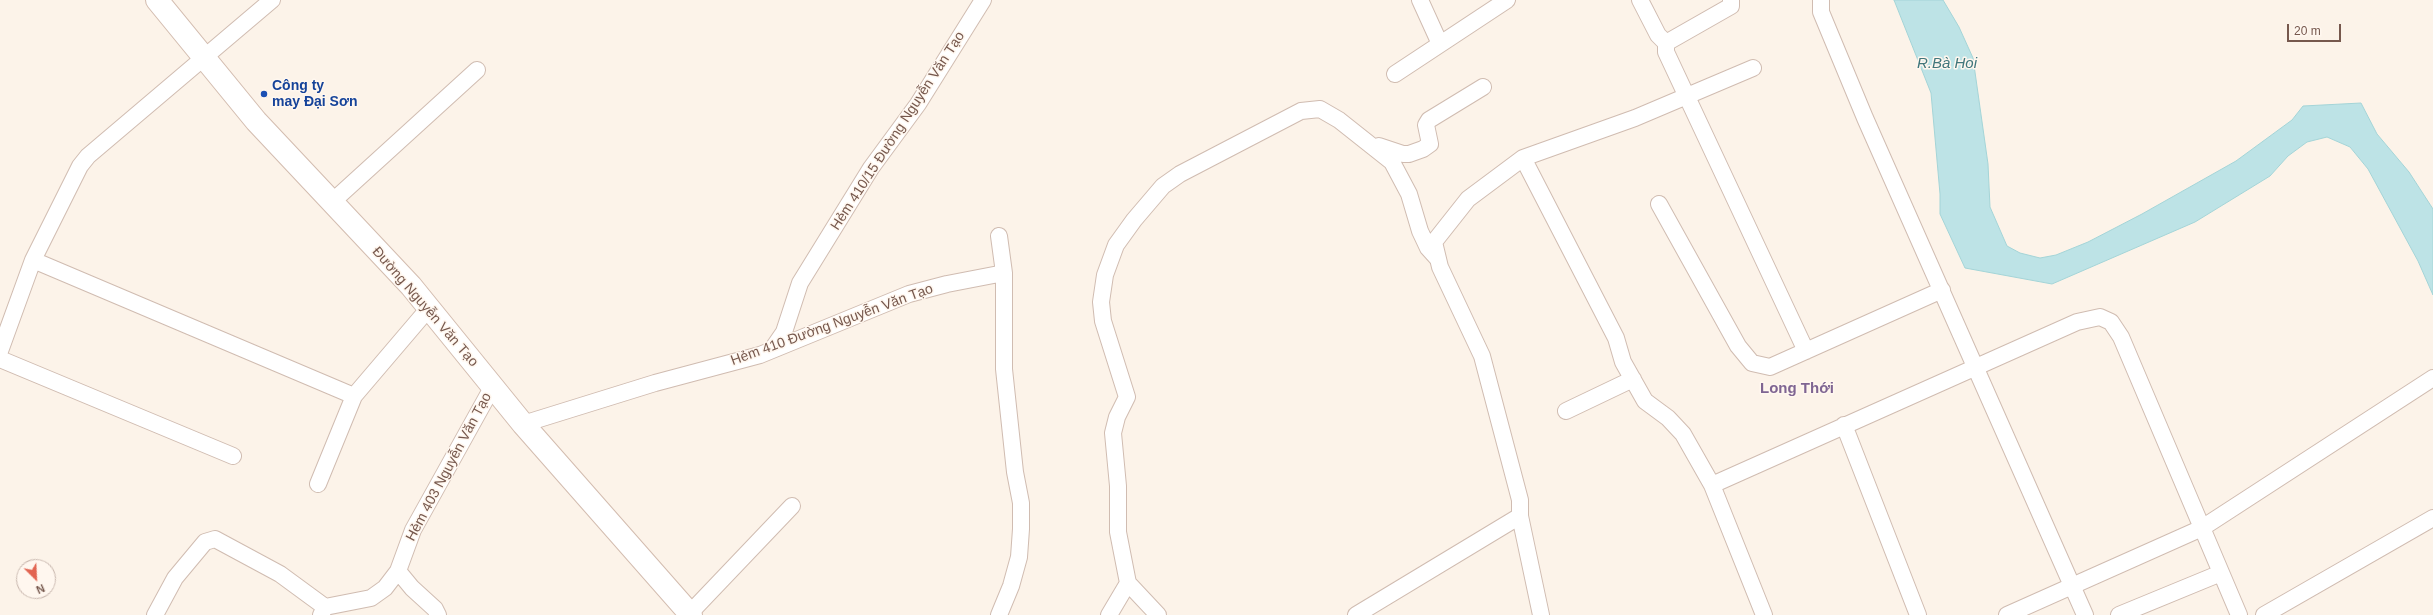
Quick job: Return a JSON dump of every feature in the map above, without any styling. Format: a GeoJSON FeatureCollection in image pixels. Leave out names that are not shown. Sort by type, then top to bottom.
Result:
{"type":"FeatureCollection","features":[{"type":"Feature","properties":{"kind":"main road","name":"Đường Nguyễn Văn Tạo"},"geometry":{"type":"LineString","coordinates":[[157,0],[256,121],[429,308],[523,424],[690,614]]}},
{"type":"Feature","properties":{"kind":"street"},"geometry":{"type":"LineString","coordinates":[[0,351],[33,260],[80,166],[88,156],[272,0]]}},
{"type":"Feature","properties":{"kind":"street","name":"Hẻm 410/15 Đường Nguyễn Văn Tạo"},"geometry":{"type":"LineString","coordinates":[[773,348],[784,332],[800,283],[871,168],[918,104],[983,0]]}},
{"type":"Feature","properties":{"kind":"street"},"geometry":{"type":"LineString","coordinates":[[1420,0],[1440,44]]}},
{"type":"Feature","properties":{"kind":"street"},"geometry":{"type":"LineString","coordinates":[[1395,74],[1507,0]]}},
{"type":"Feature","properties":{"kind":"street"},"geometry":{"type":"LineString","coordinates":[[1640,0],[1658,35],[1666,43],[1666,52],[1806,351]]}},
{"type":"Feature","properties":{"kind":"street"},"geometry":{"type":"LineString","coordinates":[[1666,43],[1731,6],[1731,0]]}},
{"type":"Feature","properties":{"kind":"street"},"geometry":{"type":"LineString","coordinates":[[1821,0],[1821,12],[1844,68],[2085,615]]}},
{"type":"Feature","properties":{"kind":"street"},"geometry":{"type":"LineString","coordinates":[[1541,615],[1520,516],[1520,500],[1482,356],[1437,258],[1434,242],[1438,234],[1468,199],[1523,158],[1635,118],[1753,68]]}},
{"type":"Feature","properties":{"kind":"street"},"geometry":{"type":"LineString","coordinates":[[332,202],[477,70]]}},
{"type":"Feature","properties":{"kind":"street"},"geometry":{"type":"LineString","coordinates":[[1370,143],[1402,154],[1409,154],[1424,149],[1430,144],[1426,125],[1429,120],[1483,87]]}},
{"type":"Feature","properties":{"kind":"street"},"geometry":{"type":"LineString","coordinates":[[1158,615],[1128,583],[1118,532],[1118,486],[1113,433],[1117,417],[1127,397],[1103,320],[1101,302],[1105,274],[1116,245],[1134,220],[1163,186],[1180,174],[1301,111],[1314,108],[1325,112],[1370,143],[1392,162],[1409,194],[1420,231],[1428,248],[1437,258]]}},
{"type":"Feature","properties":{"kind":"street"},"geometry":{"type":"LineString","coordinates":[[1523,158],[1616,338],[1623,362],[1645,401],[1668,418],[1683,434],[1712,485],[1764,615]]}},
{"type":"Feature","properties":{"kind":"street"},"geometry":{"type":"LineString","coordinates":[[1660,204],[1738,346],[1752,362],[1770,367],[1942,290]]}},
{"type":"Feature","properties":{"kind":"street"},"geometry":{"type":"LineString","coordinates":[[998,236],[1004,273],[1004,369],[1015,472],[1021,503],[1020,557],[1011,586],[999,615]]}},
{"type":"Feature","properties":{"kind":"street"},"geometry":{"type":"LineString","coordinates":[[33,260],[354,396]]}},
{"type":"Feature","properties":{"kind":"street","name":"Hẻm 410 Đường Nguyễn Văn Tạo"},"geometry":{"type":"LineString","coordinates":[[523,424],[655,383],[760,355],[773,348],[909,294],[947,284],[1004,273]]}},
{"type":"Feature","properties":{"kind":"street"},"geometry":{"type":"LineString","coordinates":[[318,484],[354,396],[429,308]]}},
{"type":"Feature","properties":{"kind":"street"},"geometry":{"type":"LineString","coordinates":[[1712,485],[2077,322],[2100,317],[2112,322],[2121,337],[2238,615]]}},
{"type":"Feature","properties":{"kind":"street"},"geometry":{"type":"LineString","coordinates":[[0,359],[233,456]]}},
{"type":"Feature","properties":{"kind":"street"},"geometry":{"type":"LineString","coordinates":[[2007,615],[2202,528],[2433,378]]}},
{"type":"Feature","properties":{"kind":"street"},"geometry":{"type":"LineString","coordinates":[[1566,411],[1633,379]]}},
{"type":"Feature","properties":{"kind":"street","name":"Hẻm 403 Nguyễn Văn Tạo"},"geometry":{"type":"LineString","coordinates":[[323,611],[371,598],[385,588],[398,570],[412,530],[493,386]]}},
{"type":"Feature","properties":{"kind":"street"},"geometry":{"type":"LineString","coordinates":[[1844,425],[1918,615]]}},
{"type":"Feature","properties":{"kind":"street"},"geometry":{"type":"LineString","coordinates":[[690,614],[792,506]]}},
{"type":"Feature","properties":{"kind":"street"},"geometry":{"type":"LineString","coordinates":[[1356,615],[1520,516]]}},
{"type":"Feature","properties":{"kind":"street"},"geometry":{"type":"LineString","coordinates":[[2264,615],[2433,518]]}},
{"type":"Feature","properties":{"kind":"street"},"geometry":{"type":"LineString","coordinates":[[155,615],[175,578],[205,542],[215,539],[280,574],[323,611]]}},
{"type":"Feature","properties":{"kind":"street"},"geometry":{"type":"LineString","coordinates":[[398,570],[412,588],[435,609],[438,615]]}},
{"type":"Feature","properties":{"kind":"street"},"geometry":{"type":"LineString","coordinates":[[2119,615],[2221,573]]}},
{"type":"Feature","properties":{"kind":"street"},"geometry":{"type":"LineString","coordinates":[[1109,615],[1128,583]]}},
{"type":"Feature","properties":{"kind":"water","name":"R.Bà Hoi"},"geometry":{"type":"Polygon","coordinates":[[[1894,0],[1943,0],[1959,27],[1973,58],[1988,164],[1990,207],[2007,246],[2020,253],[2040,258],[2056,255],[2088,242],[2142,214],[2236,161],[2292,120],[2303,106],[2361,103],[2377,134],[2409,172],[2433,209],[2433,295],[2418,261],[2368,169],[2350,147],[2327,137],[2307,142],[2288,156],[2270,176],[2195,222],[2052,284],[1965,268],[1940,214],[1940,194],[1931,93],[1894,0]]]}},
{"type":"Feature","properties":{"kind":"place","name":"Công ty may Đại Sơn"},"geometry":{"type":"Point","coordinates":[264,94]}},
{"type":"Feature","properties":{"kind":"district","name":"Long Thới"},"geometry":{"type":"Point","coordinates":[1797,389]}}]}
